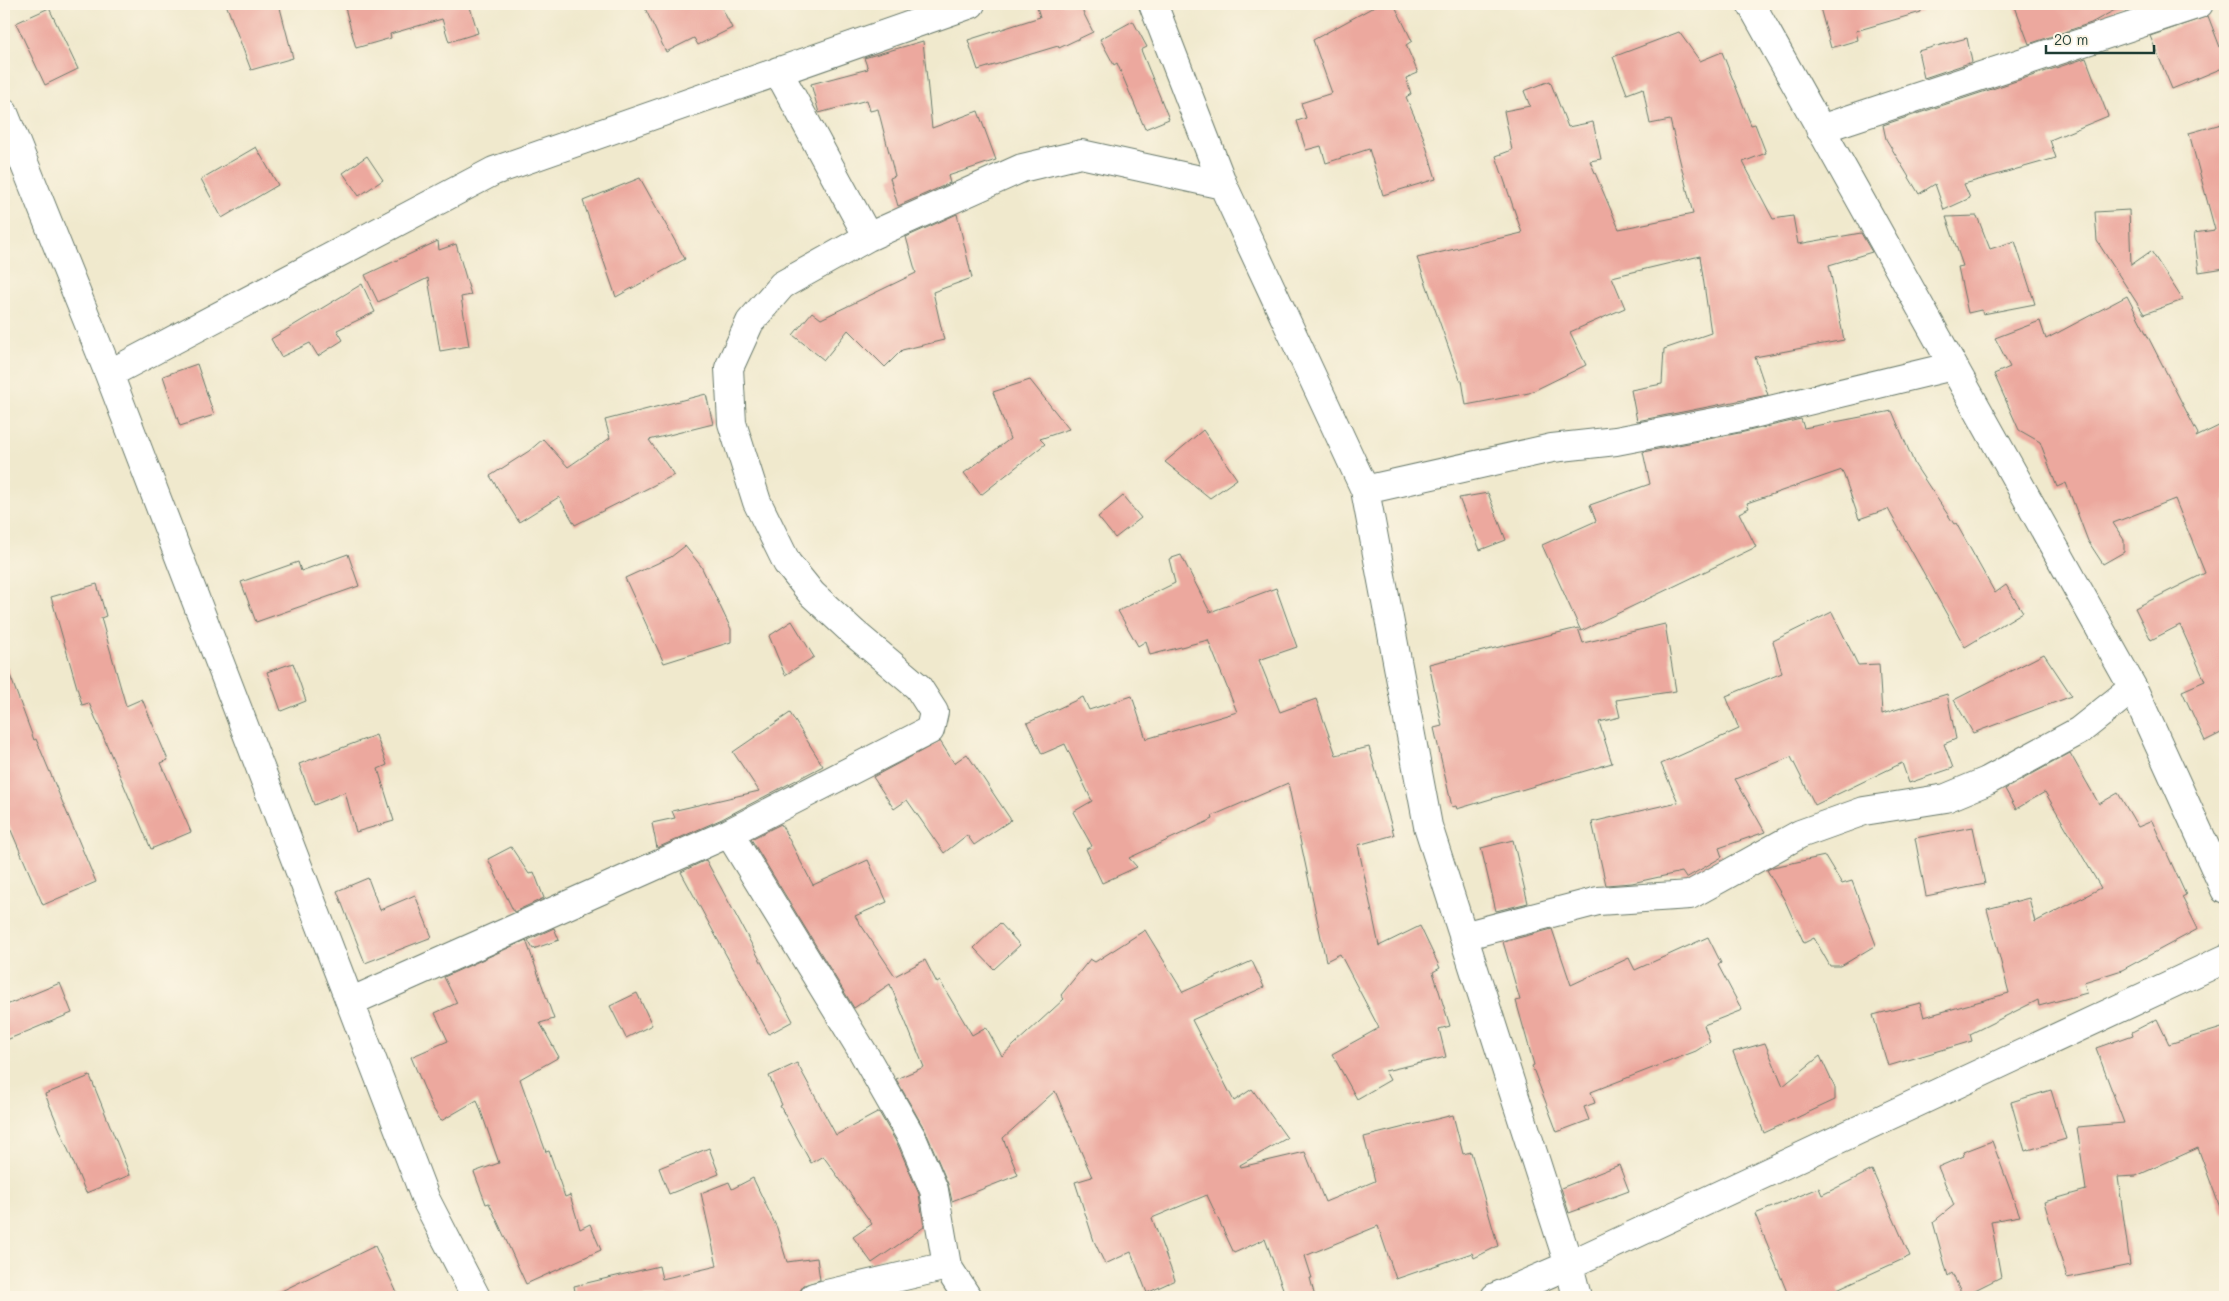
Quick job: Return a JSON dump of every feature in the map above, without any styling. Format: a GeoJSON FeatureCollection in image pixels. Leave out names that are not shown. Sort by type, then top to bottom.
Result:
{"type":"FeatureCollection","features":[{"type":"Feature","properties":{"kind":"street"},"geometry":{"type":"LineString","coordinates":[[109,374],[494,171],[971,4]]}},
{"type":"Feature","properties":{"kind":"street"},"geometry":{"type":"LineString","coordinates":[[1153,4],[1223,185],[1365,490],[1428,826],[1569,1266],[1577,1297]]}},
{"type":"Feature","properties":{"kind":"street"},"geometry":{"type":"LineString","coordinates":[[1750,4],[2133,688],[2225,890]]}},
{"type":"Feature","properties":{"kind":"street"},"geometry":{"type":"LineString","coordinates":[[1820,129],[2199,4]]}},
{"type":"Feature","properties":{"kind":"street"},"geometry":{"type":"LineString","coordinates":[[778,71],[868,237]]}},
{"type":"Feature","properties":{"kind":"street"},"geometry":{"type":"LineString","coordinates":[[4,113],[109,374],[426,1200],[476,1297]]}},
{"type":"Feature","properties":{"kind":"street"},"geometry":{"type":"LineString","coordinates":[[350,1002],[729,833],[930,730],[934,712],[918,687],[854,633],[812,594],[787,563],[757,502],[732,422],[729,368],[750,322],[782,285],[868,237],[1022,168],[1081,154],[1223,185]]}},
{"type":"Feature","properties":{"kind":"street"},"geometry":{"type":"LineString","coordinates":[[1365,490],[1552,448],[1616,441],[1741,417],[1953,366]]}},
{"type":"Feature","properties":{"kind":"street"},"geometry":{"type":"LineString","coordinates":[[1462,936],[1598,901],[1690,895],[1800,834],[1864,812],[1946,798],[1987,781],[2079,730],[2133,688]]}},
{"type":"Feature","properties":{"kind":"street"},"geometry":{"type":"LineString","coordinates":[[729,833],[864,1054],[912,1138],[934,1190],[947,1266],[967,1297]]}},
{"type":"Feature","properties":{"kind":"street"},"geometry":{"type":"LineString","coordinates":[[1495,1297],[1569,1266],[2225,959]]}},
{"type":"Feature","properties":{"kind":"street"},"geometry":{"type":"LineString","coordinates":[[814,1297],[947,1266]]}},
{"type":"Feature","properties":{"kind":"building"},"geometry":{"type":"Polygon","coordinates":[[[226,4],[279,4],[293,58],[251,70],[226,4]]]}},
{"type":"Feature","properties":{"kind":"building"},"geometry":{"type":"Polygon","coordinates":[[[344,4],[469,4],[478,33],[449,42],[442,19],[390,34],[391,38],[356,48],[344,4]]]}},
{"type":"Feature","properties":{"kind":"building"},"geometry":{"type":"Polygon","coordinates":[[[643,4],[720,4],[732,28],[698,45],[694,38],[666,52],[643,4]]]}},
{"type":"Feature","properties":{"kind":"building"},"geometry":{"type":"Polygon","coordinates":[[[1036,4],[1079,4],[1093,32],[1059,48],[1058,46],[978,70],[968,40],[1040,17],[1036,4]]]}},
{"type":"Feature","properties":{"kind":"building"},"geometry":{"type":"Polygon","coordinates":[[[1379,4],[1394,4],[1412,41],[1406,45],[1418,73],[1406,78],[1411,94],[1406,97],[1423,136],[1436,179],[1383,195],[1369,149],[1326,163],[1321,146],[1306,150],[1297,121],[1306,118],[1301,103],[1332,93],[1313,40],[1379,4]]]}},
{"type":"Feature","properties":{"kind":"building"},"geometry":{"type":"Polygon","coordinates":[[[1819,4],[1920,4],[1921,12],[1856,31],[1858,40],[1831,48],[1819,4]]]}},
{"type":"Feature","properties":{"kind":"building"},"geometry":{"type":"Polygon","coordinates":[[[2014,4],[2126,4],[2091,23],[2029,44],[2014,4]]]}},
{"type":"Feature","properties":{"kind":"building"},"geometry":{"type":"Polygon","coordinates":[[[49,8],[78,69],[45,85],[16,23],[49,8]]]}},
{"type":"Feature","properties":{"kind":"building"},"geometry":{"type":"Polygon","coordinates":[[[2208,16],[2225,60],[2225,67],[2172,89],[2150,36],[2208,16]]]}},
{"type":"Feature","properties":{"kind":"building"},"geometry":{"type":"Polygon","coordinates":[[[1133,21],[1147,47],[1141,50],[1169,119],[1145,129],[1117,63],[1114,65],[1100,39],[1133,21]]]}},
{"type":"Feature","properties":{"kind":"building"},"geometry":{"type":"Polygon","coordinates":[[[1679,32],[1700,61],[1722,52],[1751,125],[1755,124],[1766,153],[1743,162],[1773,219],[1793,216],[1798,244],[1861,233],[1872,252],[1829,265],[1844,340],[1755,357],[1768,395],[1637,421],[1631,390],[1662,384],[1664,349],[1711,333],[1700,256],[1612,277],[1625,308],[1570,332],[1586,365],[1529,393],[1466,405],[1462,380],[1460,380],[1417,258],[1522,233],[1496,156],[1512,150],[1504,111],[1530,106],[1524,91],[1550,81],[1568,127],[1593,122],[1601,159],[1590,161],[1619,229],[1693,214],[1670,120],[1650,124],[1643,88],[1627,94],[1613,57],[1679,32]]]}},
{"type":"Feature","properties":{"kind":"building"},"geometry":{"type":"Polygon","coordinates":[[[1967,38],[1972,62],[1924,78],[1918,51],[1967,38]]]}},
{"type":"Feature","properties":{"kind":"building"},"geometry":{"type":"Polygon","coordinates":[[[923,41],[932,128],[978,111],[996,160],[948,176],[950,183],[898,206],[890,178],[895,176],[878,109],[870,111],[867,100],[819,113],[811,84],[868,69],[864,58],[923,41]]]}},
{"type":"Feature","properties":{"kind":"building"},"geometry":{"type":"Polygon","coordinates":[[[2086,58],[2108,116],[2050,140],[2056,158],[1964,184],[1970,198],[1944,210],[1935,184],[1919,194],[1886,139],[1883,125],[2086,58]]]}},
{"type":"Feature","properties":{"kind":"building"},"geometry":{"type":"Polygon","coordinates":[[[2225,123],[2225,268],[2199,272],[2194,233],[2215,230],[2189,133],[2225,123]]]}},
{"type":"Feature","properties":{"kind":"building"},"geometry":{"type":"Polygon","coordinates":[[[256,147],[278,185],[222,218],[201,179],[256,147]]]}},
{"type":"Feature","properties":{"kind":"building"},"geometry":{"type":"Polygon","coordinates":[[[367,156],[383,180],[359,196],[343,173],[367,156]]]}},
{"type":"Feature","properties":{"kind":"building"},"geometry":{"type":"Polygon","coordinates":[[[640,178],[685,259],[616,297],[583,201],[640,178]]]}},
{"type":"Feature","properties":{"kind":"building"},"geometry":{"type":"Polygon","coordinates":[[[2129,210],[2131,265],[2151,251],[2183,300],[2144,314],[2097,241],[2095,212],[2129,210]]]}},
{"type":"Feature","properties":{"kind":"building"},"geometry":{"type":"Polygon","coordinates":[[[957,214],[972,278],[933,292],[944,340],[902,350],[885,367],[848,330],[824,360],[793,335],[812,312],[821,319],[916,273],[906,237],[957,214]]]}},
{"type":"Feature","properties":{"kind":"building"},"geometry":{"type":"Polygon","coordinates":[[[1977,216],[1990,249],[2015,241],[2035,304],[1983,314],[1981,310],[1968,313],[1958,267],[1963,266],[1946,217],[1977,216]]]}},
{"type":"Feature","properties":{"kind":"building"},"geometry":{"type":"Polygon","coordinates":[[[438,241],[439,250],[456,244],[471,295],[461,297],[469,346],[440,351],[428,278],[378,302],[365,275],[438,241]]]}},
{"type":"Feature","properties":{"kind":"building"},"geometry":{"type":"Polygon","coordinates":[[[362,284],[375,312],[337,330],[343,340],[318,356],[310,343],[281,357],[271,339],[362,284]]]}},
{"type":"Feature","properties":{"kind":"building"},"geometry":{"type":"Polygon","coordinates":[[[2127,296],[2198,434],[2196,437],[2225,423],[2225,731],[2205,741],[2182,691],[2205,681],[2180,625],[2151,640],[2135,608],[2205,573],[2175,499],[2113,523],[2124,540],[2124,552],[2103,564],[2088,541],[2066,483],[2057,487],[2040,442],[2019,430],[1994,374],[2010,367],[1995,338],[2040,321],[2046,339],[2127,296]]]}},
{"type":"Feature","properties":{"kind":"building"},"geometry":{"type":"Polygon","coordinates":[[[197,364],[214,415],[180,426],[163,376],[197,364]]]}},
{"type":"Feature","properties":{"kind":"building"},"geometry":{"type":"Polygon","coordinates":[[[1030,380],[1069,429],[1040,439],[1045,444],[981,495],[964,473],[1010,439],[993,392],[1030,380]]]}},
{"type":"Feature","properties":{"kind":"building"},"geometry":{"type":"Polygon","coordinates":[[[706,394],[713,424],[649,440],[674,475],[575,525],[559,497],[519,522],[490,476],[529,451],[543,439],[568,467],[610,438],[605,420],[706,394]]]}},
{"type":"Feature","properties":{"kind":"building"},"geometry":{"type":"Polygon","coordinates":[[[1892,411],[1915,465],[1954,524],[1956,523],[1995,593],[2006,585],[2023,612],[1965,647],[1888,509],[1859,519],[1842,470],[1747,503],[1749,508],[1739,513],[1756,547],[1581,631],[1542,545],[1596,521],[1590,505],[1650,484],[1643,452],[1801,419],[1804,428],[1892,411]]]}},
{"type":"Feature","properties":{"kind":"building"},"geometry":{"type":"Polygon","coordinates":[[[1203,430],[1237,479],[1210,498],[1165,462],[1203,430]]]}},
{"type":"Feature","properties":{"kind":"building"},"geometry":{"type":"Polygon","coordinates":[[[1488,493],[1506,540],[1480,550],[1459,498],[1488,493]]]}},
{"type":"Feature","properties":{"kind":"building"},"geometry":{"type":"Polygon","coordinates":[[[1123,496],[1141,518],[1115,538],[1098,517],[1123,496]]]}},
{"type":"Feature","properties":{"kind":"building"},"geometry":{"type":"Polygon","coordinates":[[[685,546],[701,566],[731,629],[731,642],[664,663],[625,578],[671,557],[685,546]]]}},
{"type":"Feature","properties":{"kind":"building"},"geometry":{"type":"Polygon","coordinates":[[[348,554],[359,586],[256,622],[241,582],[298,562],[301,571],[348,554]]]}},
{"type":"Feature","properties":{"kind":"building"},"geometry":{"type":"Polygon","coordinates":[[[1181,555],[1210,612],[1276,588],[1297,647],[1259,660],[1280,712],[1316,699],[1336,755],[1369,747],[1394,835],[1358,845],[1379,946],[1420,926],[1440,968],[1433,972],[1450,1026],[1439,1029],[1446,1057],[1385,1071],[1390,1080],[1357,1099],[1332,1054],[1379,1028],[1340,954],[1326,961],[1288,783],[1212,816],[1213,819],[1129,858],[1137,867],[1102,883],[1086,849],[1092,846],[1073,812],[1092,801],[1065,744],[1042,754],[1027,723],[1083,697],[1089,710],[1132,696],[1146,739],[1237,712],[1208,640],[1150,655],[1146,641],[1138,646],[1118,611],[1175,583],[1169,559],[1181,555]]]}},
{"type":"Feature","properties":{"kind":"building"},"geometry":{"type":"Polygon","coordinates":[[[97,584],[106,616],[101,618],[126,706],[142,699],[168,760],[161,763],[191,832],[151,849],[89,703],[82,705],[51,597],[97,584]]]}},
{"type":"Feature","properties":{"kind":"building"},"geometry":{"type":"Polygon","coordinates":[[[1832,612],[1858,665],[1879,664],[1882,714],[1947,694],[1956,739],[1944,744],[1953,768],[1909,783],[1902,763],[1815,805],[1791,757],[1735,779],[1765,832],[1719,848],[1722,857],[1686,878],[1682,872],[1632,883],[1606,885],[1592,822],[1678,802],[1661,764],[1739,729],[1726,696],[1782,673],[1773,641],[1832,612]]]}},
{"type":"Feature","properties":{"kind":"building"},"geometry":{"type":"Polygon","coordinates":[[[792,621],[814,657],[785,675],[769,636],[792,621]]]}},
{"type":"Feature","properties":{"kind":"building"},"geometry":{"type":"Polygon","coordinates":[[[1665,624],[1676,691],[1616,700],[1620,717],[1599,722],[1612,763],[1457,809],[1456,806],[1452,807],[1434,728],[1442,726],[1429,664],[1578,628],[1583,643],[1665,624]]]}},
{"type":"Feature","properties":{"kind":"building"},"geometry":{"type":"Polygon","coordinates":[[[2044,654],[2072,696],[1973,733],[1954,700],[2044,654]]]}},
{"type":"Feature","properties":{"kind":"building"},"geometry":{"type":"Polygon","coordinates":[[[293,663],[306,701],[281,711],[267,672],[293,663]]]}},
{"type":"Feature","properties":{"kind":"building"},"geometry":{"type":"Polygon","coordinates":[[[7,667],[34,740],[36,739],[96,882],[43,905],[4,814],[4,668],[7,667]]]}},
{"type":"Feature","properties":{"kind":"building"},"geometry":{"type":"Polygon","coordinates":[[[790,713],[823,766],[722,819],[657,848],[652,823],[675,818],[672,811],[759,791],[733,752],[790,713]]]}},
{"type":"Feature","properties":{"kind":"building"},"geometry":{"type":"Polygon","coordinates":[[[376,735],[387,765],[378,769],[394,821],[356,832],[345,792],[314,805],[299,764],[376,735]]]}},
{"type":"Feature","properties":{"kind":"building"},"geometry":{"type":"Polygon","coordinates":[[[940,741],[954,763],[967,754],[1011,820],[974,845],[967,835],[944,853],[907,800],[894,809],[873,777],[940,741]]]}},
{"type":"Feature","properties":{"kind":"building"},"geometry":{"type":"Polygon","coordinates":[[[2070,753],[2099,804],[2118,793],[2138,827],[2152,821],[2186,895],[2182,897],[2198,929],[2122,970],[2084,982],[2087,993],[2039,1006],[2038,1000],[1970,1034],[1972,1041],[1888,1066],[1873,1015],[1920,1003],[1924,1017],[2009,993],[1987,909],[2029,898],[2035,922],[2101,888],[2045,792],[2016,809],[2005,789],[2070,753]]]}},
{"type":"Feature","properties":{"kind":"building"},"geometry":{"type":"Polygon","coordinates":[[[781,824],[813,885],[868,860],[887,902],[855,916],[895,976],[925,960],[937,983],[940,981],[972,1035],[986,1027],[1002,1056],[1064,999],[1061,995],[1090,959],[1095,962],[1145,930],[1183,992],[1252,961],[1264,987],[1192,1020],[1234,1101],[1252,1089],[1287,1138],[1240,1165],[1241,1167],[1305,1152],[1325,1202],[1375,1181],[1364,1137],[1453,1115],[1463,1154],[1471,1152],[1498,1246],[1474,1258],[1472,1253],[1396,1279],[1378,1226],[1305,1256],[1312,1278],[1310,1278],[1315,1297],[1286,1297],[1265,1239],[1234,1253],[1207,1195],[1152,1218],[1175,1280],[1147,1293],[1131,1252],[1105,1264],[1094,1241],[1075,1182],[1092,1177],[1055,1091],[1003,1138],[1018,1175],[952,1201],[948,1184],[926,1132],[896,1079],[924,1067],[890,984],[854,1008],[751,839],[781,824]]]}},
{"type":"Feature","properties":{"kind":"building"},"geometry":{"type":"Polygon","coordinates":[[[1973,827],[1985,884],[1926,896],[1915,838],[1973,827]]]}},
{"type":"Feature","properties":{"kind":"building"},"geometry":{"type":"Polygon","coordinates":[[[1513,840],[1528,903],[1496,911],[1481,848],[1513,840]]]}},
{"type":"Feature","properties":{"kind":"building"},"geometry":{"type":"Polygon","coordinates":[[[511,847],[529,874],[534,872],[544,898],[514,912],[488,859],[511,847]]]}},
{"type":"Feature","properties":{"kind":"building"},"geometry":{"type":"Polygon","coordinates":[[[1825,856],[1842,884],[1852,881],[1876,945],[1841,966],[1830,966],[1814,938],[1804,943],[1785,901],[1767,870],[1773,867],[1825,856]]]}},
{"type":"Feature","properties":{"kind":"building"},"geometry":{"type":"Polygon","coordinates":[[[706,860],[793,1021],[769,1034],[681,872],[706,860]]]}},
{"type":"Feature","properties":{"kind":"building"},"geometry":{"type":"Polygon","coordinates":[[[368,878],[380,910],[415,895],[432,937],[365,963],[337,891],[368,878]]]}},
{"type":"Feature","properties":{"kind":"building"},"geometry":{"type":"Polygon","coordinates":[[[1000,923],[1020,945],[994,969],[974,948],[1000,923]]]}},
{"type":"Feature","properties":{"kind":"building"},"geometry":{"type":"Polygon","coordinates":[[[554,928],[559,940],[533,949],[528,940],[554,928]]]}},
{"type":"Feature","properties":{"kind":"building"},"geometry":{"type":"Polygon","coordinates":[[[1552,929],[1571,985],[1629,958],[1635,970],[1708,937],[1721,963],[1718,965],[1742,1010],[1704,1025],[1710,1042],[1696,1051],[1591,1092],[1595,1103],[1584,1107],[1589,1120],[1557,1132],[1532,1066],[1534,1065],[1516,1001],[1520,1000],[1503,942],[1552,929]]]}},
{"type":"Feature","properties":{"kind":"building"},"geometry":{"type":"Polygon","coordinates":[[[526,940],[554,1019],[540,1023],[559,1057],[520,1079],[546,1152],[549,1151],[565,1197],[570,1195],[580,1229],[590,1224],[601,1250],[526,1284],[489,1203],[486,1204],[474,1172],[499,1163],[477,1100],[441,1121],[432,1107],[411,1057],[448,1041],[435,1013],[457,1003],[444,977],[526,940]]]}},
{"type":"Feature","properties":{"kind":"building"},"geometry":{"type":"Polygon","coordinates":[[[60,983],[72,1013],[4,1041],[4,1006],[60,983]]]}},
{"type":"Feature","properties":{"kind":"building"},"geometry":{"type":"Polygon","coordinates":[[[637,993],[652,1025],[626,1038],[610,1006],[637,993]]]}},
{"type":"Feature","properties":{"kind":"building"},"geometry":{"type":"Polygon","coordinates":[[[2157,1019],[2169,1044],[2225,1027],[2225,1212],[2222,1213],[2198,1148],[2136,1176],[2118,1177],[2130,1265],[2067,1278],[2044,1202],[2086,1190],[2077,1127],[2124,1123],[2096,1048],[2133,1035],[2132,1032],[2157,1019]]]}},
{"type":"Feature","properties":{"kind":"building"},"geometry":{"type":"Polygon","coordinates":[[[1765,1043],[1783,1086],[1820,1056],[1835,1088],[1835,1100],[1764,1133],[1733,1052],[1765,1043]]]}},
{"type":"Feature","properties":{"kind":"building"},"geometry":{"type":"Polygon","coordinates":[[[797,1063],[836,1135],[879,1112],[898,1145],[919,1194],[924,1227],[872,1263],[853,1237],[872,1224],[823,1156],[811,1163],[780,1106],[782,1105],[769,1076],[797,1063]]]}},
{"type":"Feature","properties":{"kind":"building"},"geometry":{"type":"Polygon","coordinates":[[[90,1076],[130,1175],[86,1193],[45,1094],[90,1076]]]}},
{"type":"Feature","properties":{"kind":"building"},"geometry":{"type":"Polygon","coordinates":[[[2051,1090],[2066,1139],[2025,1151],[2011,1102],[2051,1090]]]}},
{"type":"Feature","properties":{"kind":"building"},"geometry":{"type":"Polygon","coordinates":[[[1992,1141],[2020,1216],[1991,1221],[2001,1277],[1963,1296],[1952,1273],[1948,1276],[1933,1222],[1954,1205],[1938,1167],[1964,1156],[1963,1152],[1992,1141]]]}},
{"type":"Feature","properties":{"kind":"building"},"geometry":{"type":"Polygon","coordinates":[[[709,1148],[719,1174],[669,1194],[659,1168],[709,1148]]]}},
{"type":"Feature","properties":{"kind":"building"},"geometry":{"type":"Polygon","coordinates":[[[1619,1165],[1629,1191],[1569,1213],[1561,1188],[1619,1165]]]}},
{"type":"Feature","properties":{"kind":"building"},"geometry":{"type":"Polygon","coordinates":[[[1872,1170],[1910,1256],[1837,1289],[1841,1297],[1789,1297],[1755,1214],[1819,1188],[1822,1195],[1872,1170]]]}},
{"type":"Feature","properties":{"kind":"building"},"geometry":{"type":"Polygon","coordinates":[[[753,1178],[777,1228],[787,1262],[817,1258],[820,1280],[804,1285],[799,1292],[799,1297],[576,1297],[574,1286],[659,1266],[662,1279],[717,1266],[701,1193],[729,1182],[732,1189],[753,1178]]]}},
{"type":"Feature","properties":{"kind":"building"},"geometry":{"type":"Polygon","coordinates":[[[375,1246],[399,1297],[269,1297],[375,1246]]]}}]}
